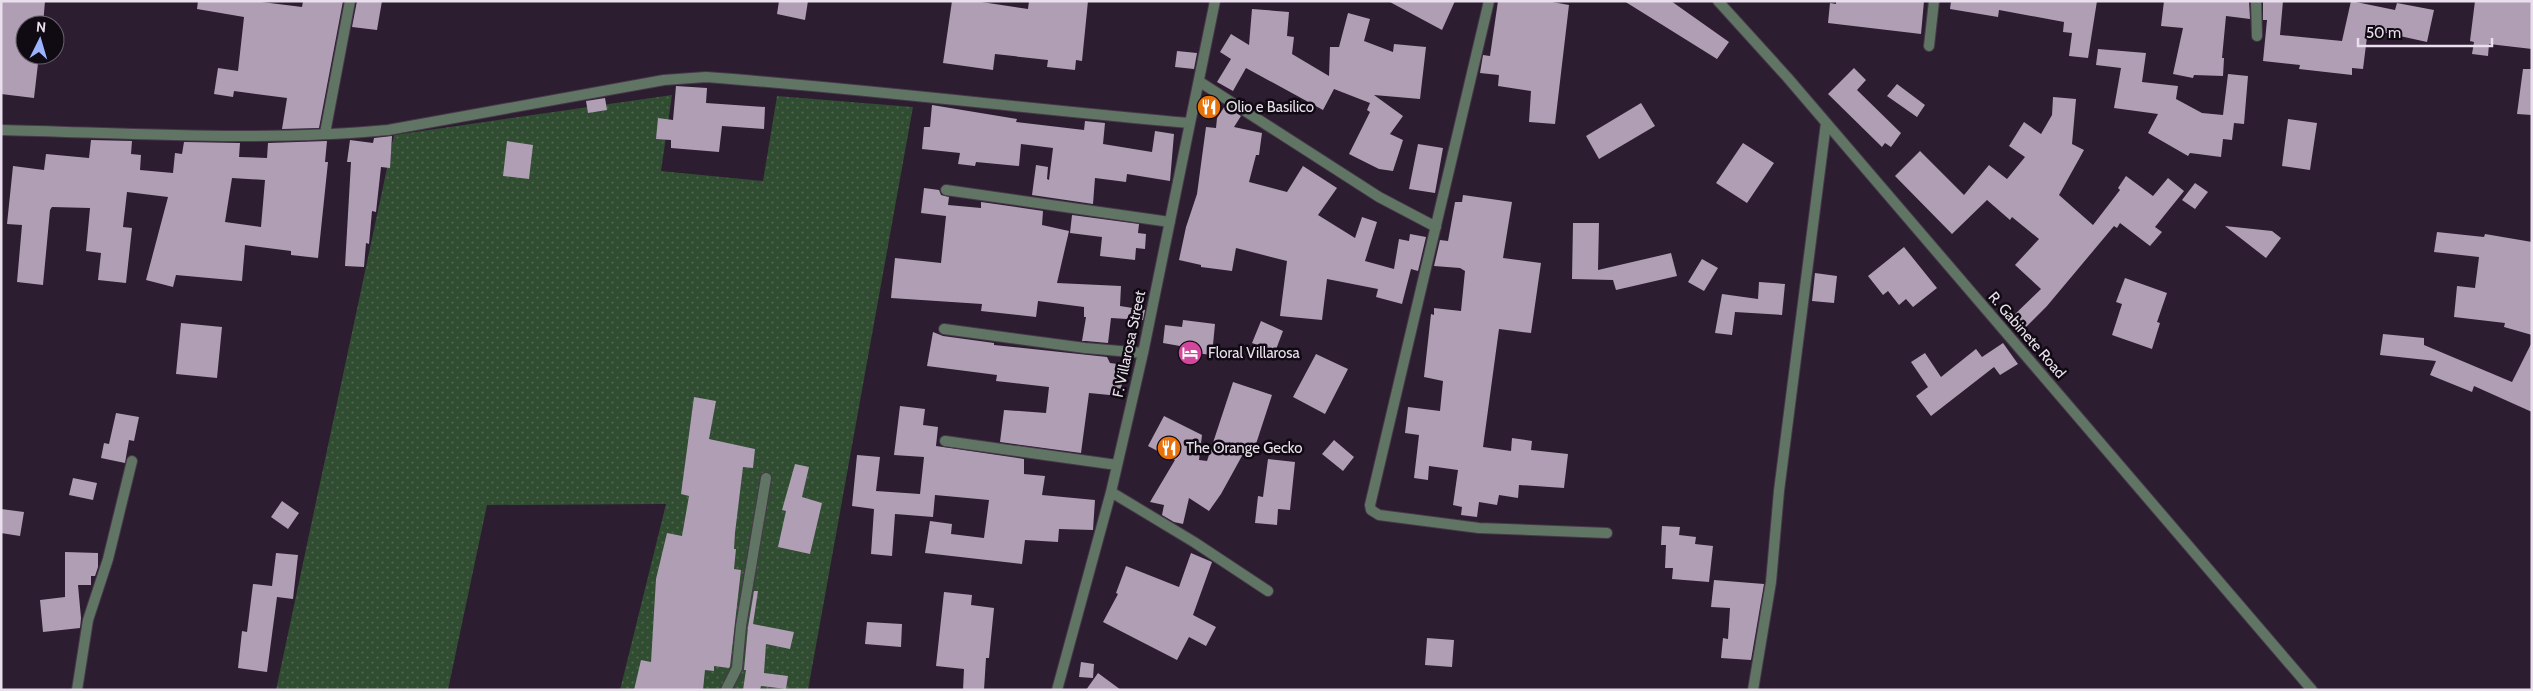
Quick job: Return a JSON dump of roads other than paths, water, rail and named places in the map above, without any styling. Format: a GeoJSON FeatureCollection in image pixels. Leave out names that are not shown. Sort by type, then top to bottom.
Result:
{"type":"FeatureCollection","features":[{"type":"Feature","properties":{"kind":"street"},"geometry":{"type":"LineString","coordinates":[[324,133],[350,1]]}},
{"type":"Feature","properties":{"kind":"street","name":"F. Villarosa Street"},"geometry":{"type":"LineString","coordinates":[[1057,690],[1111,492],[1216,1]]}},
{"type":"Feature","properties":{"kind":"street"},"geometry":{"type":"LineString","coordinates":[[1489,1],[1370,498],[1372,510],[1379,515],[1479,528],[1607,533]]}},
{"type":"Feature","properties":{"kind":"street","name":"R. Gabinete Road"},"geometry":{"type":"LineString","coordinates":[[1718,1],[2312,690]]}},
{"type":"Feature","properties":{"kind":"street"},"geometry":{"type":"LineString","coordinates":[[1929,46],[1934,1]]}},
{"type":"Feature","properties":{"kind":"street"},"geometry":{"type":"LineString","coordinates":[[2256,1],[2257,36]]}},
{"type":"Feature","properties":{"kind":"street"},"geometry":{"type":"LineString","coordinates":[[1,130],[251,137],[388,130],[664,80],[706,77],[964,99],[1036,109],[1189,123]]}},
{"type":"Feature","properties":{"kind":"street"},"geometry":{"type":"LineString","coordinates":[[1200,82],[1379,196],[1436,227]]}},
{"type":"Feature","properties":{"kind":"street"},"geometry":{"type":"LineString","coordinates":[[1753,690],[1771,582],[1779,491],[1826,124]]}},
{"type":"Feature","properties":{"kind":"street"},"geometry":{"type":"LineString","coordinates":[[946,190],[1170,222]]}},
{"type":"Feature","properties":{"kind":"street"},"geometry":{"type":"LineString","coordinates":[[944,329],[1085,348],[1142,353]]}},
{"type":"Feature","properties":{"kind":"street"},"geometry":{"type":"LineString","coordinates":[[945,441],[1117,465]]}},
{"type":"Feature","properties":{"kind":"street"},"geometry":{"type":"LineString","coordinates":[[77,690],[88,620],[95,593],[108,559],[132,461]]}},
{"type":"Feature","properties":{"kind":"street"},"geometry":{"type":"LineString","coordinates":[[726,690],[737,668],[741,626],[766,478]]}},
{"type":"Feature","properties":{"kind":"street"},"geometry":{"type":"LineString","coordinates":[[1111,492],[1194,542],[1268,591]]}},
{"type":"Feature","properties":{"kind":"place","name":"Olio e Basilico"},"geometry":{"type":"Point","coordinates":[1209,107]}},
{"type":"Feature","properties":{"kind":"place","name":"Floral Villarosa"},"geometry":{"type":"Point","coordinates":[1190,353]}},
{"type":"Feature","properties":{"kind":"place","name":"The Orange Gecko"},"geometry":{"type":"Point","coordinates":[1169,448]}}]}
